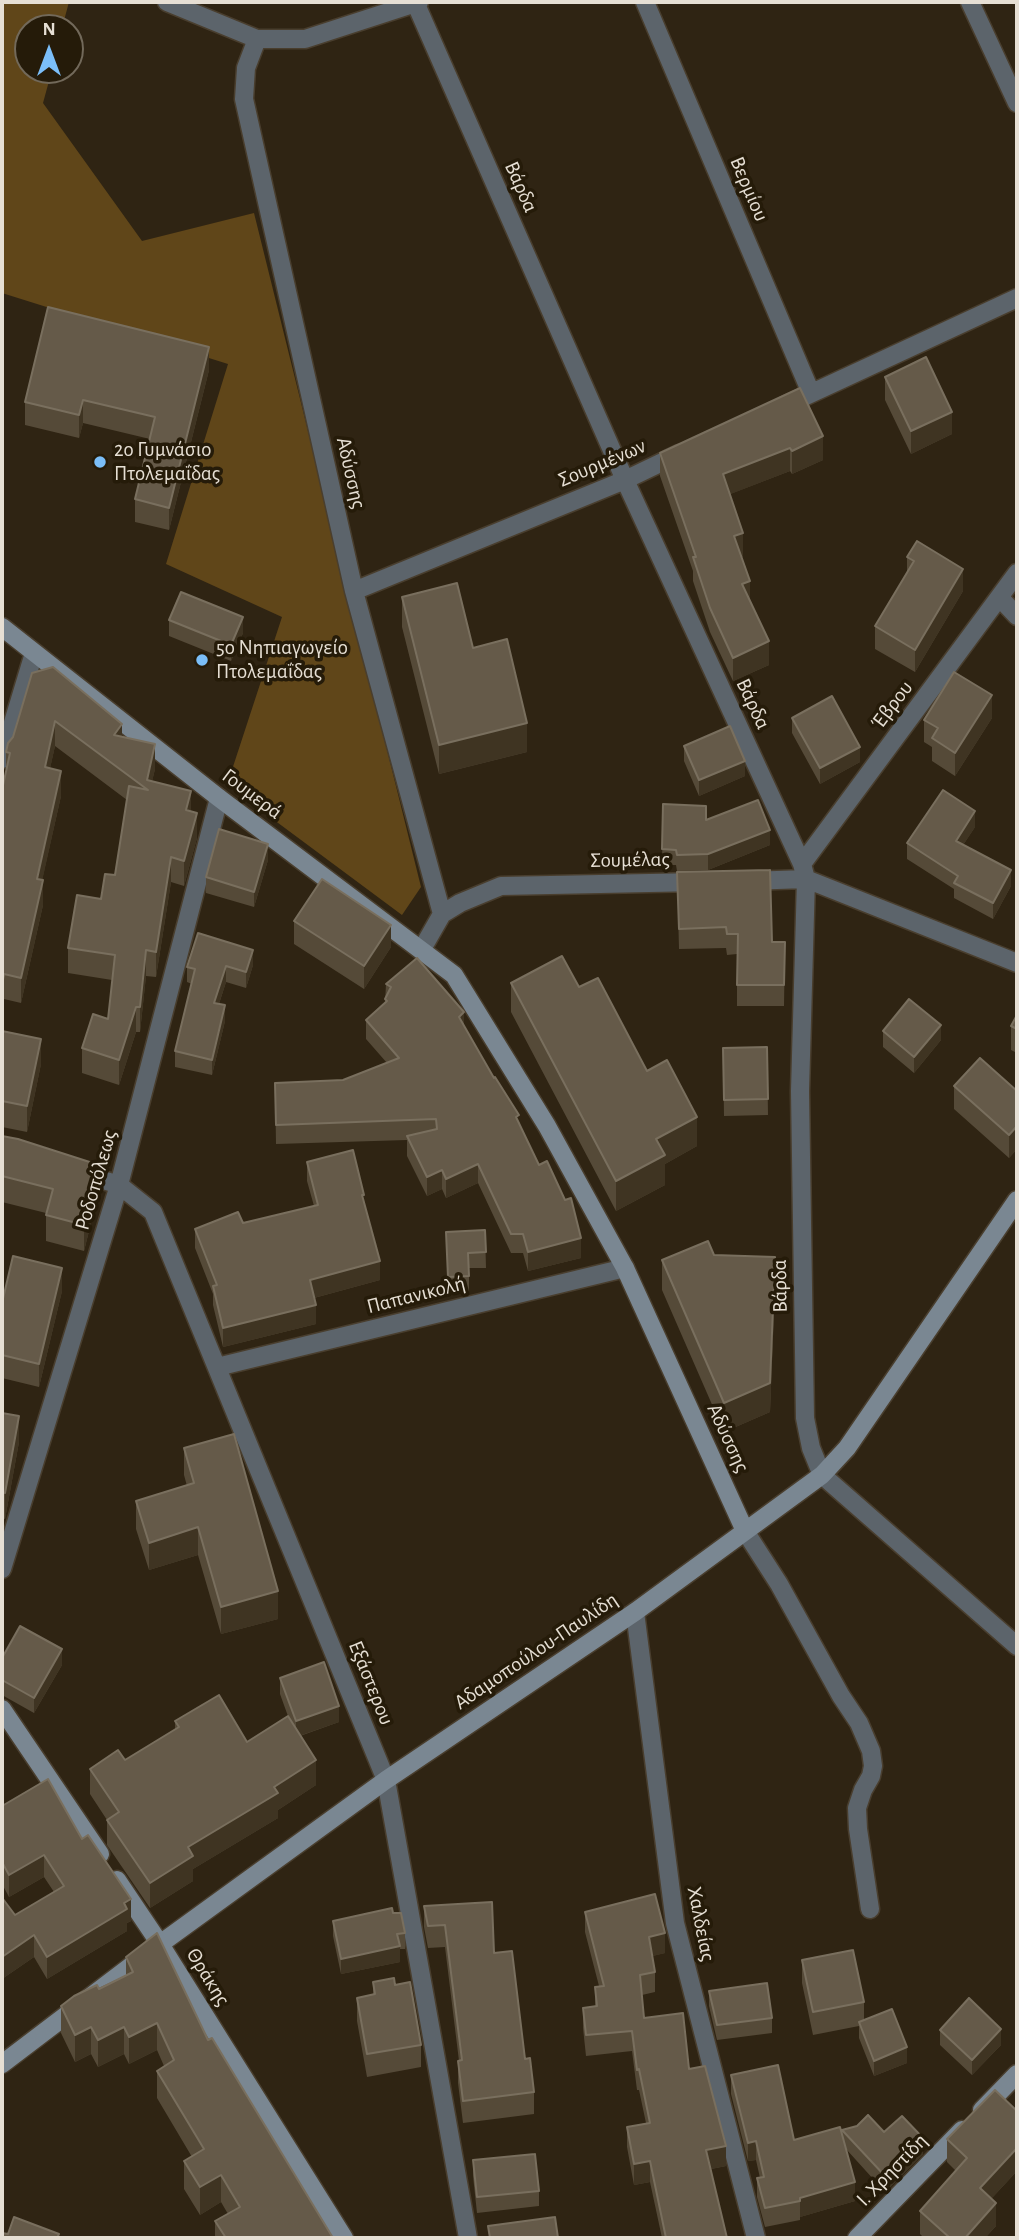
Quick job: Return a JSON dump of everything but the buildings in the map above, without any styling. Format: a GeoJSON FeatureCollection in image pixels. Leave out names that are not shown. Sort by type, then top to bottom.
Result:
{"type":"FeatureCollection","features":[{"type":"Feature","properties":{"kind":"street"},"geometry":{"type":"LineString","coordinates":[[167,2],[257,39],[305,39],[416,2]]}},
{"type":"Feature","properties":{"kind":"street","name":"Βάρδα"},"geometry":{"type":"LineString","coordinates":[[416,2],[625,480],[804,872],[800,1091],[805,1418],[811,1448],[822,1475]]}},
{"type":"Feature","properties":{"kind":"street","name":"Βερμίου"},"geometry":{"type":"LineString","coordinates":[[645,2],[811,393]]}},
{"type":"Feature","properties":{"kind":"street"},"geometry":{"type":"LineString","coordinates":[[970,2],[1017,103]]}},
{"type":"Feature","properties":{"kind":"street","name":"Αδύσσης"},"geometry":{"type":"LineString","coordinates":[[257,39],[246,68],[244,99],[354,591],[442,914]]}},
{"type":"Feature","properties":{"kind":"street"},"geometry":{"type":"LineString","coordinates":[[774,411],[1017,298]]}},
{"type":"Feature","properties":{"kind":"street","name":"Σουρμένων"},"geometry":{"type":"LineString","coordinates":[[354,591],[625,480],[699,445]]}},
{"type":"Feature","properties":{"kind":"street","name":"Έβρου"},"geometry":{"type":"LineString","coordinates":[[804,872],[1017,573]]}},
{"type":"Feature","properties":{"kind":"street"},"geometry":{"type":"LineString","coordinates":[[1000,598],[1017,616]]}},
{"type":"Feature","properties":{"kind":"street","name":"Γουμερά"},"geometry":{"type":"LineString","coordinates":[[2,627],[219,798],[422,949],[454,975],[469,1000]]}},
{"type":"Feature","properties":{"kind":"street"},"geometry":{"type":"LineString","coordinates":[[2,759],[34,653]]}},
{"type":"Feature","properties":{"kind":"street","name":"Ροδοπόλεως"},"geometry":{"type":"LineString","coordinates":[[2,1569],[119,1185],[219,798]]}},
{"type":"Feature","properties":{"kind":"street","name":"Σουμέλας"},"geometry":{"type":"LineString","coordinates":[[442,914],[460,903],[501,886],[729,881],[804,872],[1017,963]]}},
{"type":"Feature","properties":{"kind":"street"},"geometry":{"type":"LineString","coordinates":[[422,949],[442,914]]}},
{"type":"Feature","properties":{"kind":"street","name":"Αδύσσης"},"geometry":{"type":"LineString","coordinates":[[469,1000],[547,1126],[625,1268],[745,1531],[779,1584],[841,1696],[859,1723],[871,1751],[873,1766],[857,1808],[870,1909]]}},
{"type":"Feature","properties":{"kind":"street"},"geometry":{"type":"LineString","coordinates":[[67,1168],[119,1185]]}},
{"type":"Feature","properties":{"kind":"street","name":"Εξάστερου"},"geometry":{"type":"LineString","coordinates":[[119,1185],[153,1212],[386,1780],[468,2238]]}},
{"type":"Feature","properties":{"kind":"street","name":"Αδαμοπούλου-Παυλίδη"},"geometry":{"type":"LineString","coordinates":[[2,2064],[160,1944],[386,1780],[635,1612],[822,1475],[847,1448],[1017,1200]]}},
{"type":"Feature","properties":{"kind":"street","name":"Παπανικολή"},"geometry":{"type":"LineString","coordinates":[[217,1367],[625,1268]]}},
{"type":"Feature","properties":{"kind":"street"},"geometry":{"type":"LineString","coordinates":[[822,1475],[1017,1646]]}},
{"type":"Feature","properties":{"kind":"street","name":"Χαλδείας"},"geometry":{"type":"LineString","coordinates":[[635,1612],[674,1923],[756,2238]]}},
{"type":"Feature","properties":{"kind":"street","name":"Θράκης"},"geometry":{"type":"LineString","coordinates":[[2,1709],[160,1944],[344,2238]]}},
{"type":"Feature","properties":{"kind":"street","name":"Ι. Χρηστίδη"},"geometry":{"type":"LineString","coordinates":[[857,2238],[1017,2074]]}},
{"type":"Feature","properties":{"kind":"shaded area"},"geometry":{"type":"Polygon","coordinates":[[[2,2],[69,2],[66,14],[14,14],[14,84],[48,84],[43,103],[142,241],[254,213],[421,887],[402,915],[227,785],[282,617],[166,564],[228,364],[2,293],[2,2]]]}},
{"type":"Feature","properties":{"kind":"place","name":"2ο Γυμνάσιο Πτολεμαΐδας"},"geometry":{"type":"Point","coordinates":[100,462]}},
{"type":"Feature","properties":{"kind":"place","name":"5ο Νηπιαγωγείο Πτολεμαΐδας"},"geometry":{"type":"Point","coordinates":[202,660]}}]}
